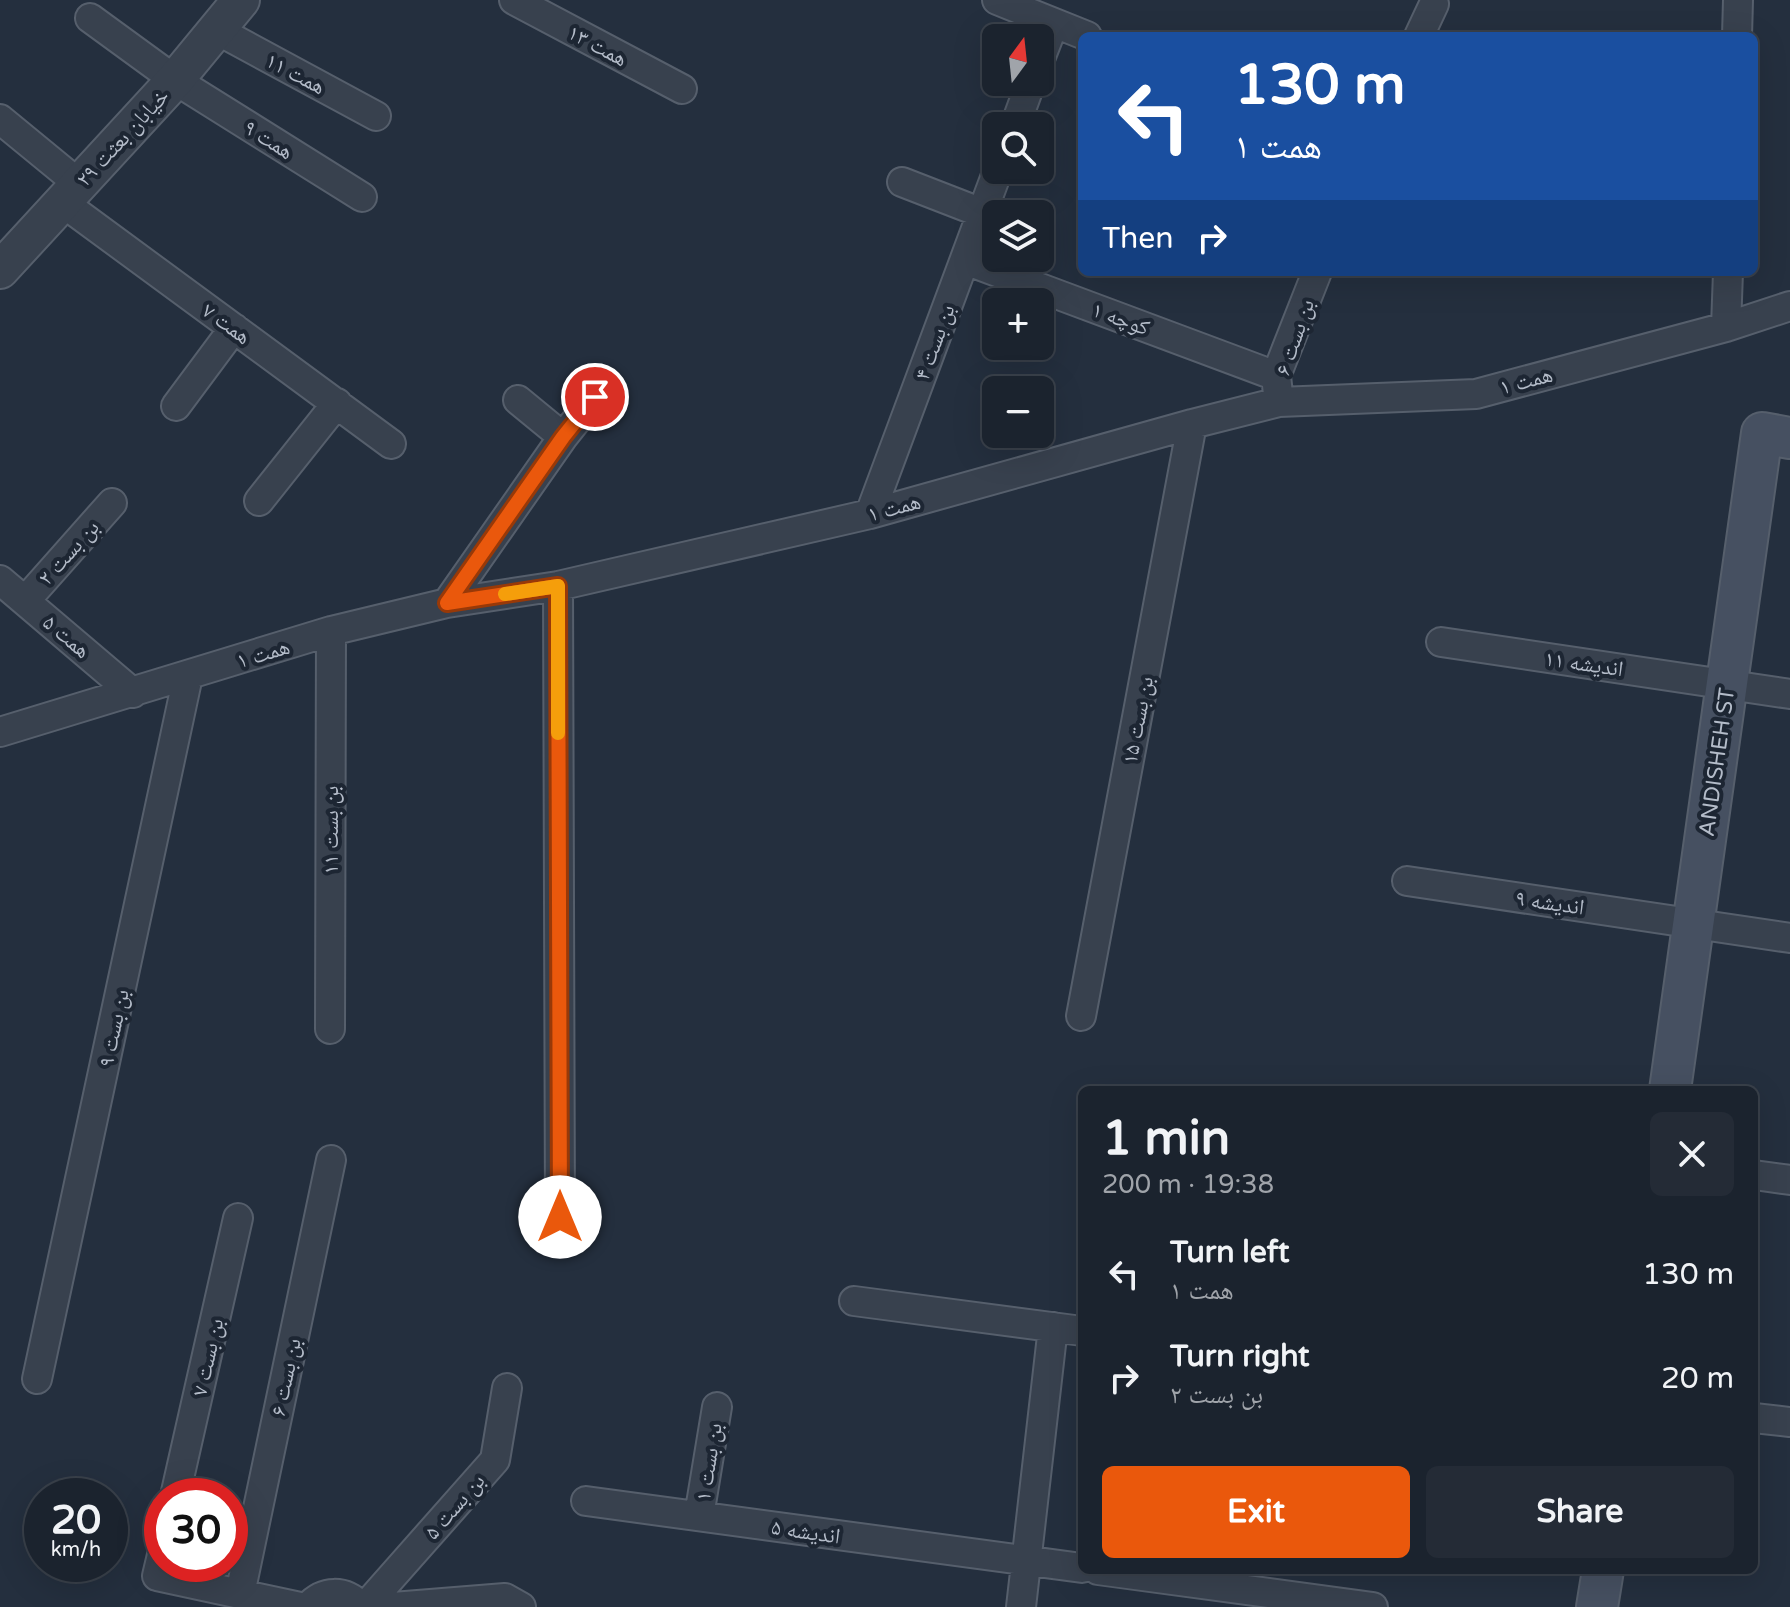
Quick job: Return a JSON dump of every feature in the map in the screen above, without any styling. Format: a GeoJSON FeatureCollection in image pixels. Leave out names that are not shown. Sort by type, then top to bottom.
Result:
{"type":"FeatureCollection","features":[{"type":"Feature","properties":{"kind":"main road","name":"ANDISHEH ST"},"geometry":{"type":"LineString","coordinates":[[1671,1086],[1727,684],[1776,435]]}},
{"type":"Feature","properties":{"kind":"main road"},"geometry":{"type":"LineString","coordinates":[[1597,1607],[1602,1574]]}},
{"type":"Feature","properties":{"kind":"street","name":"خیابان بعثت ۲۹"},"geometry":{"type":"LineString","coordinates":[[0,270],[175,80],[241,0]]}},
{"type":"Feature","properties":{"kind":"street","name":"همت ۱۳"},"geometry":{"type":"LineString","coordinates":[[514,0],[682,89]]}},
{"type":"Feature","properties":{"kind":"street"},"geometry":{"type":"LineString","coordinates":[[997,0],[1078,32]]}},
{"type":"Feature","properties":{"kind":"street"},"geometry":{"type":"LineString","coordinates":[[1737,32],[1738,0]]}},
{"type":"Feature","properties":{"kind":"street"},"geometry":{"type":"LineString","coordinates":[[1421,32],[1434,4]]}},
{"type":"Feature","properties":{"kind":"street","name":"همت ۹"},"geometry":{"type":"LineString","coordinates":[[90,18],[175,80],[362,197]]}},
{"type":"Feature","properties":{"kind":"street","name":"همت ۱۱"},"geometry":{"type":"LineString","coordinates":[[215,29],[376,116]]}},
{"type":"Feature","properties":{"kind":"street","name":"همت ۷"},"geometry":{"type":"LineString","coordinates":[[0,119],[70,193],[234,328],[391,444]]}},
{"type":"Feature","properties":{"kind":"street"},"geometry":{"type":"LineString","coordinates":[[902,182],[982,213]]}},
{"type":"Feature","properties":{"kind":"street","name":"بن بست ۴"},"geometry":{"type":"LineString","coordinates":[[870,514],[982,213]]}},
{"type":"Feature","properties":{"kind":"street","name":"کوچه ۱"},"geometry":{"type":"LineString","coordinates":[[965,260],[1278,389]]}},
{"type":"Feature","properties":{"kind":"street","name":"بن بست ۶"},"geometry":{"type":"LineString","coordinates":[[1278,389],[1316,276]]}},
{"type":"Feature","properties":{"kind":"street"},"geometry":{"type":"LineString","coordinates":[[1726,327],[1728,276]]}},
{"type":"Feature","properties":{"kind":"street","name":"همت ۱"},"geometry":{"type":"LineString","coordinates":[[0,732],[331,631],[447,603],[558,586],[870,514],[1192,424],[1278,389],[1476,394],[1726,327],[1790,306]]}},
{"type":"Feature","properties":{"kind":"street"},"geometry":{"type":"LineString","coordinates":[[176,406],[234,328]]}},
{"type":"Feature","properties":{"kind":"street"},"geometry":{"type":"LineString","coordinates":[[447,603],[563,437],[595,397]]}},
{"type":"Feature","properties":{"kind":"street"},"geometry":{"type":"LineString","coordinates":[[518,400],[563,437]]}},
{"type":"Feature","properties":{"kind":"street"},"geometry":{"type":"LineString","coordinates":[[259,501],[337,403]]}},
{"type":"Feature","properties":{"kind":"street","name":"بن بست ۱۵"},"geometry":{"type":"LineString","coordinates":[[1081,1016],[1192,424]]}},
{"type":"Feature","properties":{"kind":"street","name":"بن بست ۲"},"geometry":{"type":"LineString","coordinates":[[25,601],[112,503]]}},
{"type":"Feature","properties":{"kind":"street","name":"همت ۵"},"geometry":{"type":"LineString","coordinates":[[0,580],[133,693]]}},
{"type":"Feature","properties":{"kind":"street"},"geometry":{"type":"LineString","coordinates":[[558,586],[560,1217]]}},
{"type":"Feature","properties":{"kind":"street","name":"بن بست ۱۱"},"geometry":{"type":"LineString","coordinates":[[330,1029],[331,631]]}},
{"type":"Feature","properties":{"kind":"street","name":"اندیشه ۱۱"},"geometry":{"type":"LineString","coordinates":[[1441,642],[1790,694]]}},
{"type":"Feature","properties":{"kind":"street","name":"بن بست ۹"},"geometry":{"type":"LineString","coordinates":[[37,1379],[188,676]]}},
{"type":"Feature","properties":{"kind":"street","name":"اندیشه ۹"},"geometry":{"type":"LineString","coordinates":[[1407,881],[1790,938]]}},
{"type":"Feature","properties":{"kind":"street","name":"بن بست ۶"},"geometry":{"type":"LineString","coordinates":[[240,1594],[331,1160]]}},
{"type":"Feature","properties":{"kind":"street"},"geometry":{"type":"LineString","coordinates":[[1758,1176],[1790,1180]]}},
{"type":"Feature","properties":{"kind":"street","name":"بن بست ۷"},"geometry":{"type":"LineString","coordinates":[[179,1478],[238,1218]]}},
{"type":"Feature","properties":{"kind":"street"},"geometry":{"type":"LineString","coordinates":[[854,1301],[1078,1330]]}},
{"type":"Feature","properties":{"kind":"street"},"geometry":{"type":"LineString","coordinates":[[1021,1607],[1053,1327]]}},
{"type":"Feature","properties":{"kind":"street","name":"بن بست ۵"},"geometry":{"type":"LineString","coordinates":[[363,1607],[495,1460],[507,1388]]}},
{"type":"Feature","properties":{"kind":"street","name":"بن بست ۱"},"geometry":{"type":"LineString","coordinates":[[699,1516],[717,1407]]}},
{"type":"Feature","properties":{"kind":"street"},"geometry":{"type":"LineString","coordinates":[[1758,1418],[1790,1422]]}},
{"type":"Feature","properties":{"kind":"street","name":"اندیشه ۵"},"geometry":{"type":"LineString","coordinates":[[586,1501],[1078,1567]]}},
{"type":"Feature","properties":{"kind":"street"},"geometry":{"type":"LineString","coordinates":[[1128,1574],[1373,1607]]}},
{"type":"Feature","properties":{"kind":"street"},"geometry":{"type":"LineString","coordinates":[[206,1582],[240,1594],[300,1607]]}},
{"type":"Feature","properties":{"kind":"street"},"geometry":{"type":"LineString","coordinates":[[308,1607],[324,1595],[335,1593],[346,1595],[363,1607]]}},
{"type":"Feature","properties":{"kind":"street"},"geometry":{"type":"LineString","coordinates":[[393,1607],[505,1598],[521,1607]]}},
{"type":"Feature","properties":{"kind":"slow traffic"},"geometry":{"type":"LineString","coordinates":[[505,594],[558,586],[558,733]]}},
{"type":"Feature","properties":{"kind":"route"},"geometry":{"type":"LineString","coordinates":[[560,1217],[558,586],[447,603],[563,437],[595,397]]}}]}
